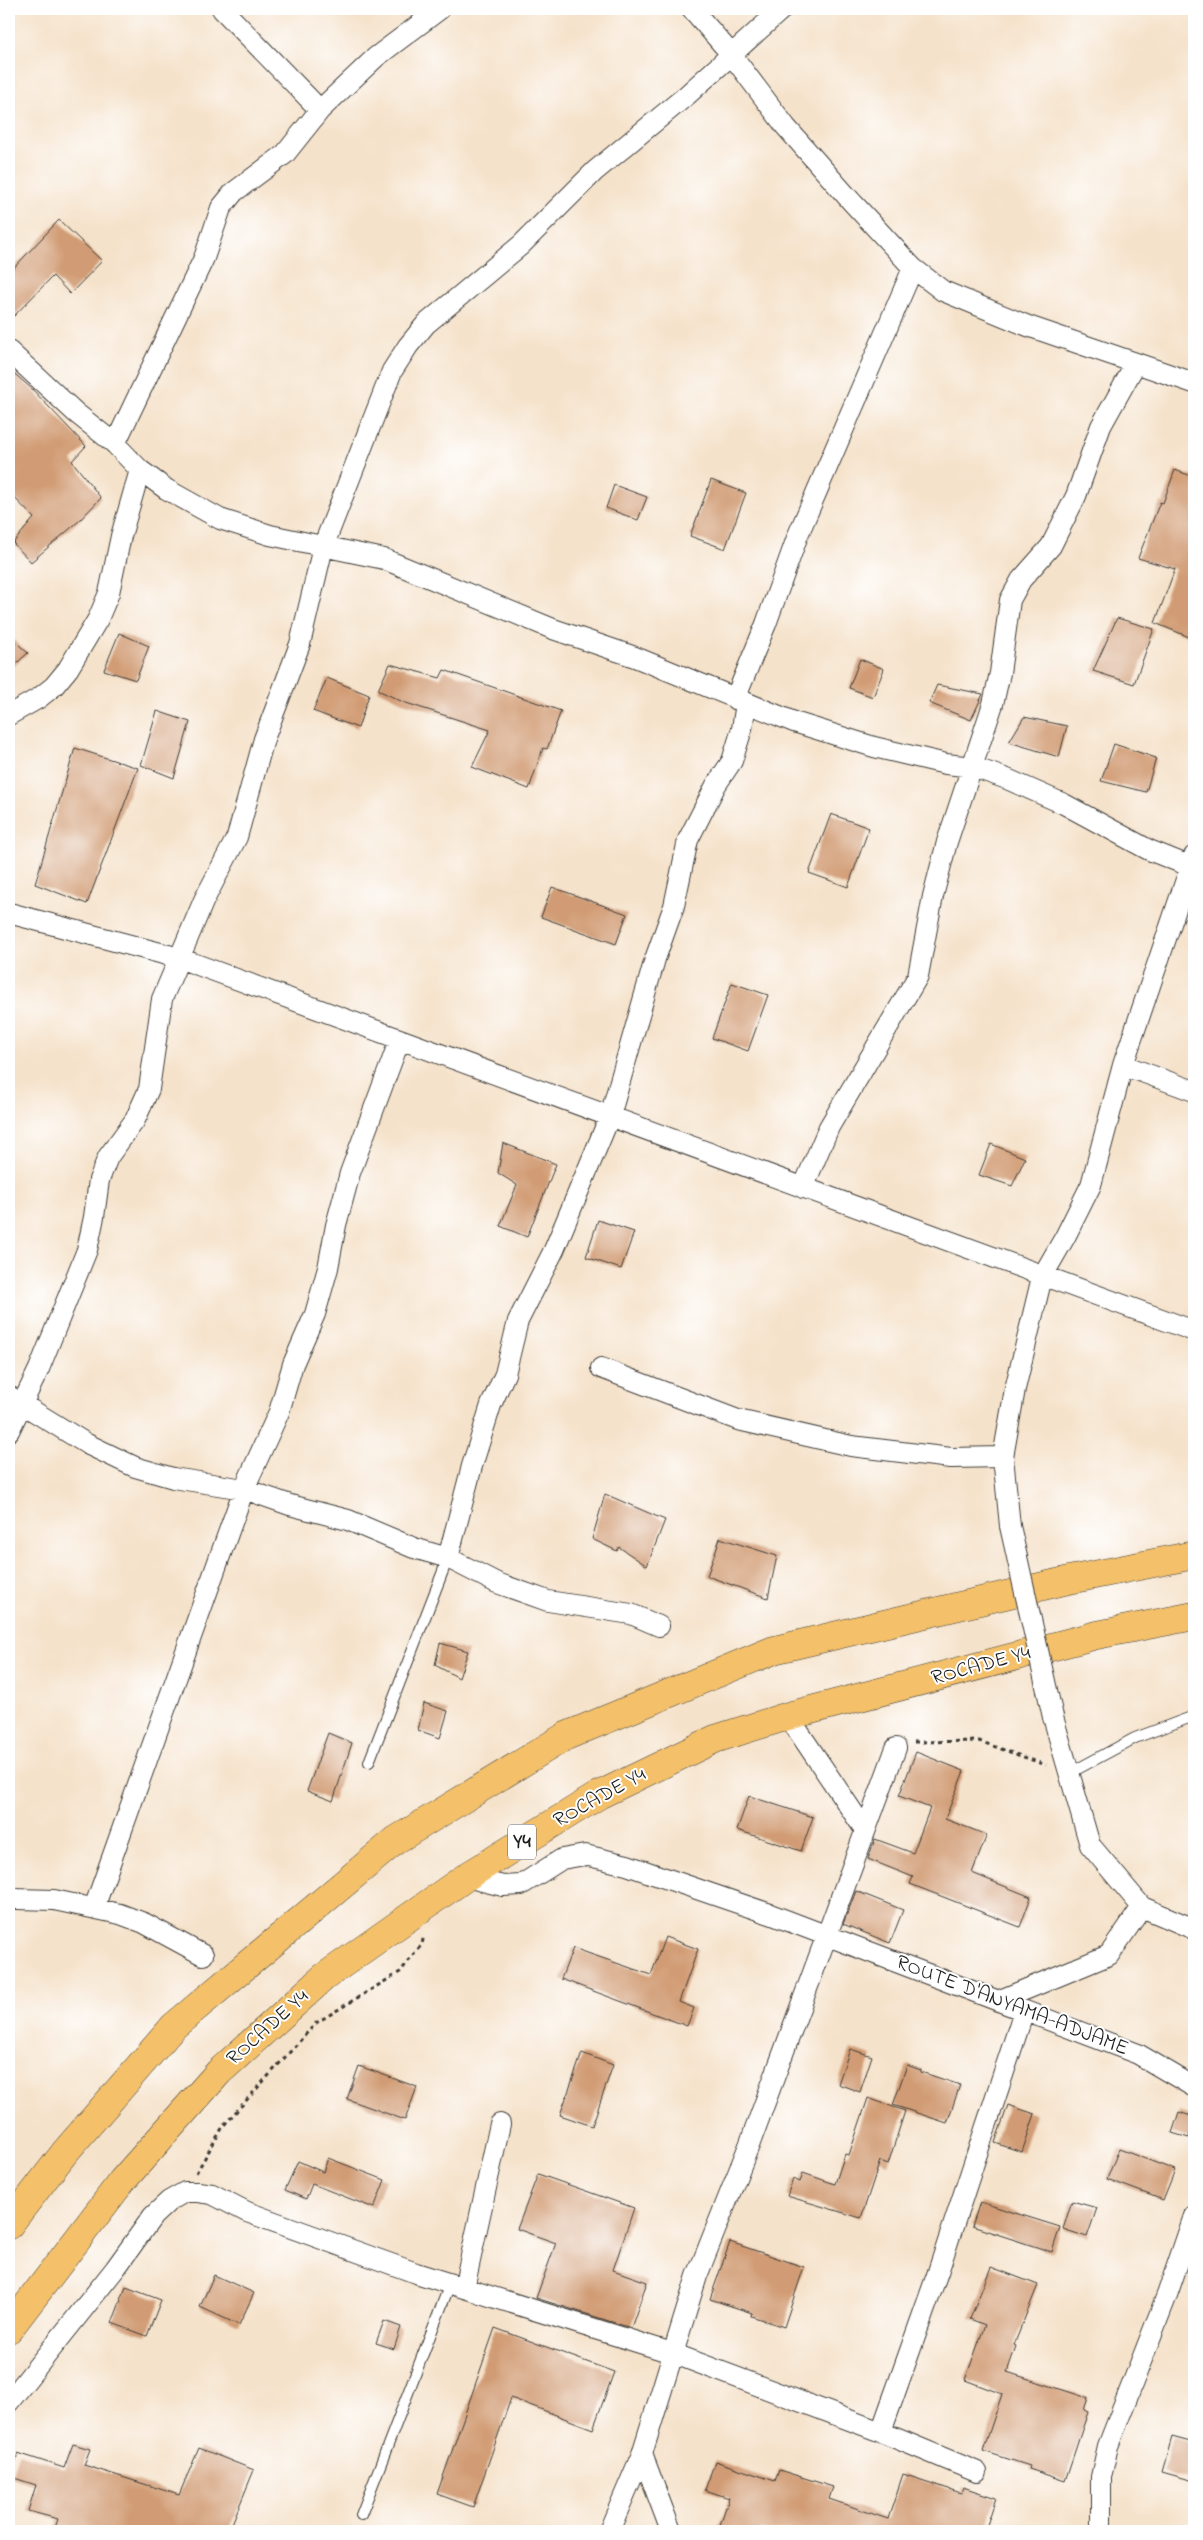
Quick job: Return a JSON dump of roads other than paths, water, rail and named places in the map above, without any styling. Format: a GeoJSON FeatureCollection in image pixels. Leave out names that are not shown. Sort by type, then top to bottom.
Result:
{"type":"FeatureCollection","features":[{"type":"Feature","properties":{"kind":"highway"},"geometry":{"type":"LineString","coordinates":[[9,2226],[65,2152],[174,2026],[396,1840],[566,1736],[774,1650],[1069,1580],[1194,1555]]}},
{"type":"Feature","properties":{"kind":"highway","name":"ROCADE Y4"},"geometry":{"type":"LineString","coordinates":[[9,2329],[122,2181],[219,2072],[324,1977],[466,1877],[599,1795],[715,1739],[788,1716],[1097,1635],[1194,1616]]}},
{"type":"Feature","properties":{"kind":"street"},"geometry":{"type":"LineString","coordinates":[[222,9],[320,110]]}},
{"type":"Feature","properties":{"kind":"street"},"geometry":{"type":"LineString","coordinates":[[115,444],[204,258],[221,208],[234,192],[285,154],[320,110],[376,57],[440,9]]}},
{"type":"Feature","properties":{"kind":"street"},"geometry":{"type":"LineString","coordinates":[[692,9],[731,54],[786,127],[913,268],[943,291],[1028,326],[1194,383]]}},
{"type":"Feature","properties":{"kind":"street"},"geometry":{"type":"LineString","coordinates":[[9,1431],[16,1399],[40,1369],[87,1250],[99,1180],[105,1165],[135,1120],[149,1089],[162,999],[204,900],[237,837],[264,739],[300,644],[323,547],[389,380],[408,346],[426,324],[521,245],[595,170],[687,94],[782,9]]}},
{"type":"Feature","properties":{"kind":"street"},"geometry":{"type":"LineString","coordinates":[[448,1558],[472,1466],[491,1405],[505,1374],[518,1321],[554,1250],[610,1116],[655,959],[674,906],[688,840],[716,786],[732,761],[742,729],[740,701],[798,536],[913,268]]}},
{"type":"Feature","properties":{"kind":"street"},"geometry":{"type":"LineString","coordinates":[[9,351],[115,444],[140,470],[166,489],[220,519],[270,535],[384,558],[553,629],[635,658],[794,722],[874,747],[946,764],[973,767],[1007,779],[1064,804],[1149,850],[1193,864],[1123,1065],[1091,1185],[1042,1277],[1015,1389],[1003,1457],[1010,1526],[1053,1717],[1090,1845],[1142,1907],[1194,1929]]}},
{"type":"Feature","properties":{"kind":"street"},"geometry":{"type":"LineString","coordinates":[[803,1188],[829,1127],[918,976],[945,851],[973,767],[1000,673],[1010,600],[1021,580],[1051,546],[1076,496],[1101,426],[1136,363]]}},
{"type":"Feature","properties":{"kind":"street"},"geometry":{"type":"LineString","coordinates":[[9,715],[39,698],[54,686],[68,669],[98,619],[109,593],[121,536],[140,470]]}},
{"type":"Feature","properties":{"kind":"street"},"geometry":{"type":"LineString","coordinates":[[9,913],[179,958],[1042,1277],[1194,1331]]}},
{"type":"Feature","properties":{"kind":"street"},"geometry":{"type":"LineString","coordinates":[[94,1908],[244,1489],[279,1412],[293,1364],[315,1314],[328,1268],[336,1225],[350,1173],[400,1039]]}},
{"type":"Feature","properties":{"kind":"street"},"geometry":{"type":"LineString","coordinates":[[1123,1065],[1194,1091]]}},
{"type":"Feature","properties":{"kind":"street"},"geometry":{"type":"LineString","coordinates":[[601,1368],[738,1420],[851,1446],[951,1458],[1003,1457]]}},
{"type":"Feature","properties":{"kind":"street"},"geometry":{"type":"LineString","coordinates":[[16,1399],[45,1420],[87,1444],[136,1467],[173,1478],[244,1489],[290,1505],[348,1520],[414,1548],[448,1558],[497,1583],[548,1601],[631,1614],[659,1626]]}},
{"type":"Feature","properties":{"kind":"street"},"geometry":{"type":"LineString","coordinates":[[788,1716],[865,1830]]}},
{"type":"Feature","properties":{"kind":"street"},"geometry":{"type":"LineString","coordinates":[[609,2531],[642,2454],[697,2276],[750,2143],[825,1935],[896,1748]]}},
{"type":"Feature","properties":{"kind":"street","name":"ROUTE D'ANYAMA-ADJAME"},"geometry":{"type":"LineString","coordinates":[[466,1877],[503,1886],[521,1885],[562,1860],[585,1855],[627,1865],[825,1935],[1138,2054],[1194,2086]]}},
{"type":"Feature","properties":{"kind":"street"},"geometry":{"type":"LineString","coordinates":[[9,1896],[18,1899],[54,1900],[120,1914],[144,1923],[203,1955]]}},
{"type":"Feature","properties":{"kind":"street"},"geometry":{"type":"LineString","coordinates":[[998,2001],[1109,1955],[1142,1907]]}},
{"type":"Feature","properties":{"kind":"street"},"geometry":{"type":"LineString","coordinates":[[881,2432],[938,2272],[1024,2011]]}},
{"type":"Feature","properties":{"kind":"street"},"geometry":{"type":"LineString","coordinates":[[457,2286],[500,2124]]}},
{"type":"Feature","properties":{"kind":"street"},"geometry":{"type":"LineString","coordinates":[[9,2402],[115,2268],[153,2216],[169,2201],[184,2192],[212,2194],[248,2212],[283,2226],[457,2286],[672,2354],[881,2432],[977,2472]]}},
{"type":"Feature","properties":{"kind":"street"},"geometry":{"type":"LineString","coordinates":[[1101,2531],[1101,2477],[1108,2446],[1142,2362],[1194,2216]]}},
{"type":"Feature","properties":{"kind":"street"},"geometry":{"type":"LineString","coordinates":[[642,2454],[671,2531]]}},
{"type":"Feature","properties":{"kind":"lane"},"geometry":{"type":"LineString","coordinates":[[369,1762],[448,1558]]}},
{"type":"Feature","properties":{"kind":"lane"},"geometry":{"type":"LineString","coordinates":[[1070,1773],[1135,1738],[1194,1716]]}},
{"type":"Feature","properties":{"kind":"lane"},"geometry":{"type":"LineString","coordinates":[[361,2515],[457,2286]]}}]}
